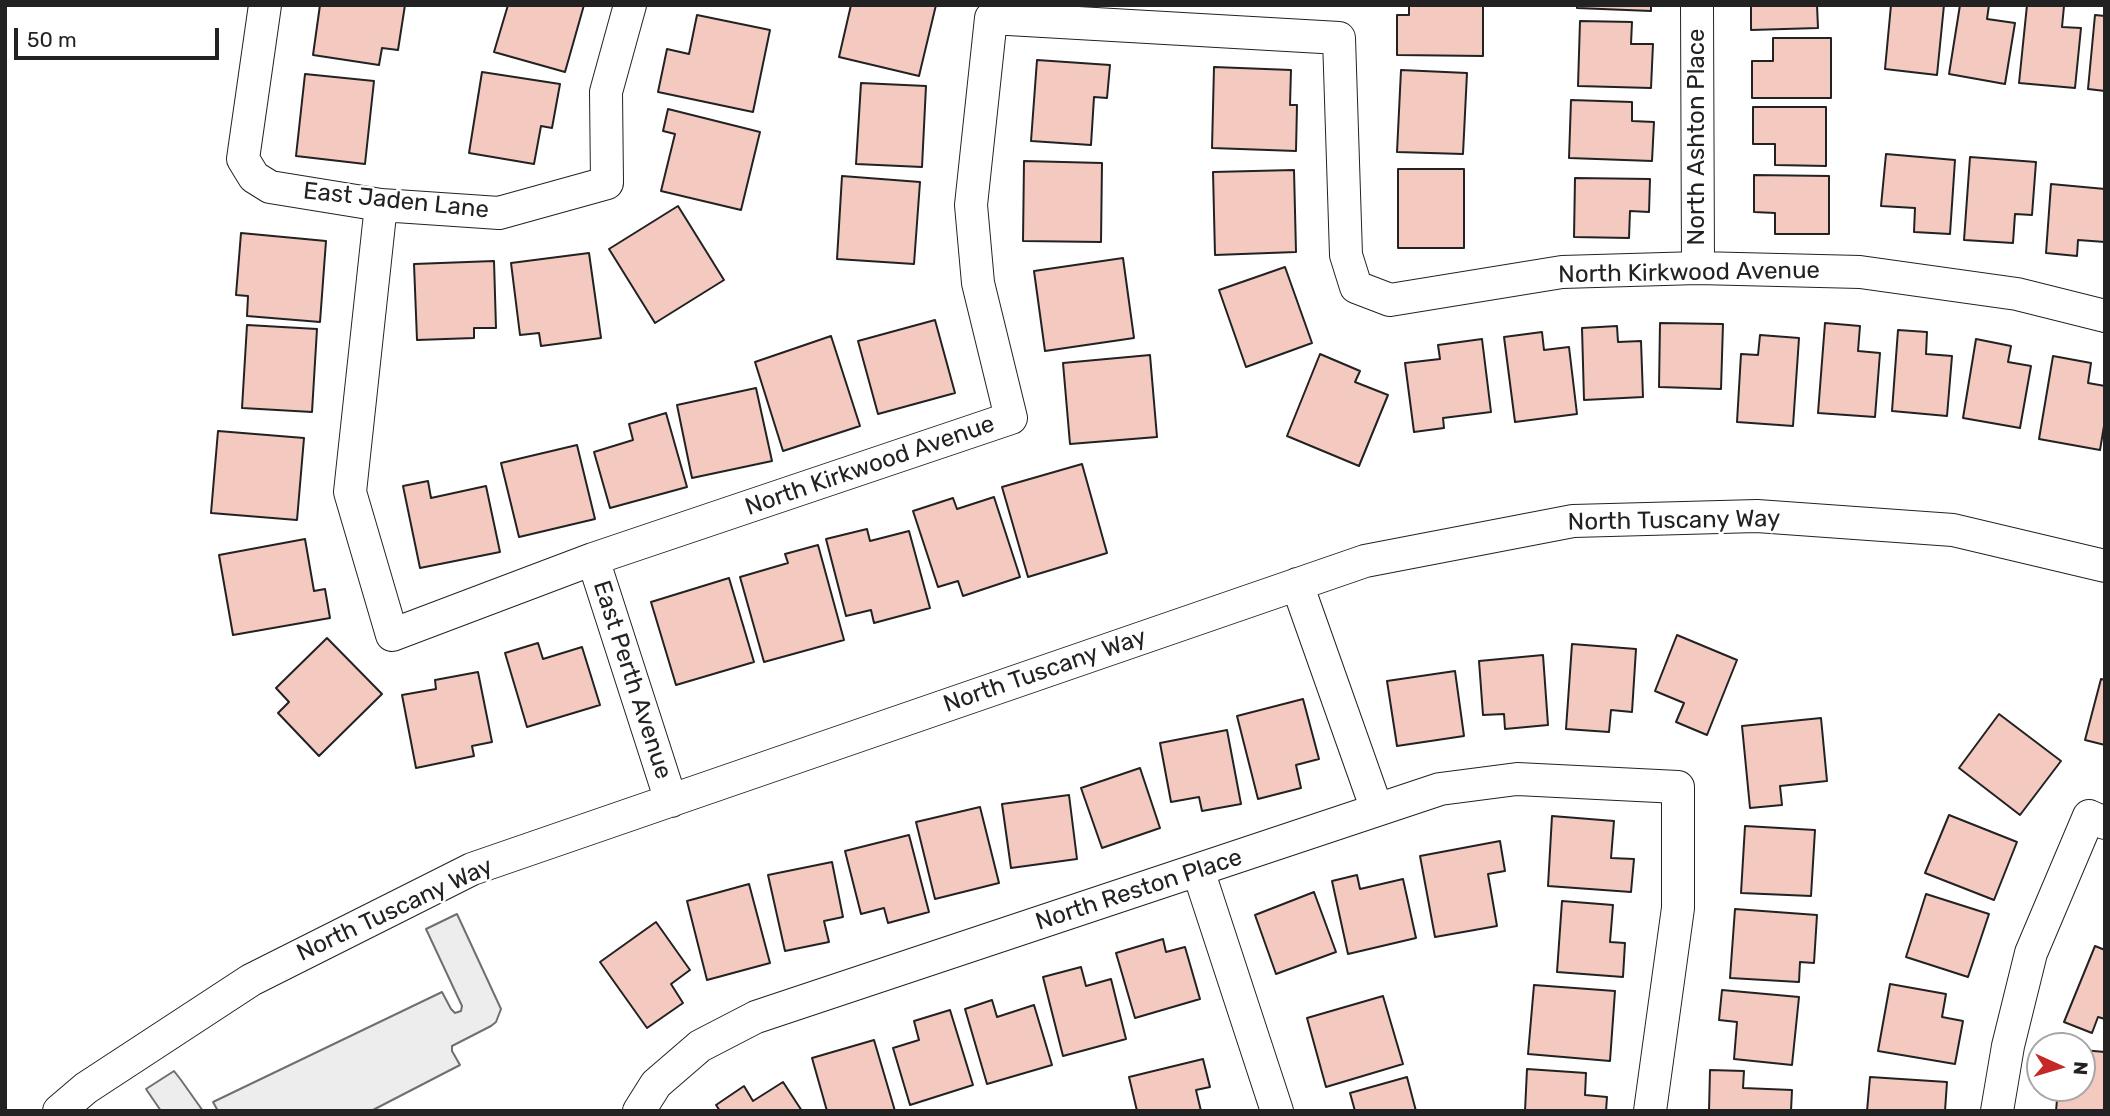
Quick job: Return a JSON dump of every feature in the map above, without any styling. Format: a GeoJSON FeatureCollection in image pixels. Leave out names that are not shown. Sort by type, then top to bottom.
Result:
{"type":"FeatureCollection","features":[{"type":"Feature","properties":{"kind":"street","name":"East Jaden Lane"},"geometry":{"type":"LineString","coordinates":[[265,5],[243,159],[254,177],[270,187],[381,205],[499,213],[607,183],[606,92],[630,5]]}},
{"type":"Feature","properties":{"kind":"street","name":"North Ashton Place"},"geometry":{"type":"LineString","coordinates":[[1697,5],[1698,268]]}},
{"type":"Feature","properties":{"kind":"street","name":"North Kirkwood Avenue"},"geometry":{"type":"LineString","coordinates":[[381,205],[350,492],[392,635],[593,559],[1011,418],[978,283],[971,205],[991,18],[1339,38],[1346,255],[1356,287],[1390,300],[1562,272],[1698,268],[1860,272],[2017,294],[2105,316]]}},
{"type":"Feature","properties":{"kind":"street","name":"North Tuscany Way"},"geometry":{"type":"LineString","coordinates":[[59,1111],[86,1088],[251,979],[472,869],[1365,561],[1573,520],[1757,516],[1953,530],[2105,566]]}},
{"type":"Feature","properties":{"kind":"street","name":"East Perth Avenue"},"geometry":{"type":"LineString","coordinates":[[593,559],[671,801]]}},
{"type":"Feature","properties":{"kind":"street"},"geometry":{"type":"LineString","coordinates":[[1297,584],[1377,810]]}},
{"type":"Feature","properties":{"kind":"street","name":"North Reston Place"},"geometry":{"type":"LineString","coordinates":[[639,1111],[656,1084],[699,1046],[756,1017],[1440,789],[1517,779],[1678,787],[1678,908],[1650,1111]]}},
{"type":"Feature","properties":{"kind":"street"},"geometry":{"type":"LineString","coordinates":[[1997,1111],[2008,1046],[2031,953],[2097,820]]}},
{"type":"Feature","properties":{"kind":"street"},"geometry":{"type":"LineString","coordinates":[[1198,870],[1277,1111]]}},
{"type":"Feature","properties":{"kind":"shaded area"},"geometry":{"type":"Polygon","coordinates":[[[457,914],[501,1009],[496,1022],[491,1026],[452,1046],[460,1065],[371,1111],[218,1111],[213,1102],[442,992],[455,1013],[461,1011],[462,1006],[426,929],[457,914]]]}},
{"type":"Feature","properties":{"kind":"shaded area"},"geometry":{"type":"Polygon","coordinates":[[[174,1071],[203,1111],[161,1111],[146,1089],[174,1071]]]}},
{"type":"Feature","properties":{"kind":"building"},"geometry":{"type":"Polygon","coordinates":[[[320,5],[405,5],[398,50],[382,48],[379,65],[313,55],[320,5]]]}},
{"type":"Feature","properties":{"kind":"building"},"geometry":{"type":"Polygon","coordinates":[[[508,5],[584,5],[565,72],[494,52],[508,5]]]}},
{"type":"Feature","properties":{"kind":"building"},"geometry":{"type":"Polygon","coordinates":[[[851,5],[936,5],[919,76],[839,57],[851,5]]]}},
{"type":"Feature","properties":{"kind":"building"},"geometry":{"type":"Polygon","coordinates":[[[1409,5],[1483,5],[1483,56],[1397,55],[1397,15],[1409,15],[1409,5]]]}},
{"type":"Feature","properties":{"kind":"building"},"geometry":{"type":"Polygon","coordinates":[[[1577,5],[1651,5],[1651,11],[1577,8],[1577,5]]]}},
{"type":"Feature","properties":{"kind":"building"},"geometry":{"type":"Polygon","coordinates":[[[1751,5],[1817,5],[1818,28],[1751,30],[1751,5]]]}},
{"type":"Feature","properties":{"kind":"building"},"geometry":{"type":"Polygon","coordinates":[[[1891,5],[1944,5],[1937,75],[1885,69],[1891,5]]]}},
{"type":"Feature","properties":{"kind":"building"},"geometry":{"type":"Polygon","coordinates":[[[1960,5],[1989,5],[1987,19],[2015,23],[2005,84],[1949,74],[1960,5]]]}},
{"type":"Feature","properties":{"kind":"building"},"geometry":{"type":"Polygon","coordinates":[[[2027,5],[2064,6],[2062,27],[2081,28],[2075,88],[2019,83],[2027,5]]]}},
{"type":"Feature","properties":{"kind":"building"},"geometry":{"type":"Polygon","coordinates":[[[697,15],[770,30],[753,112],[658,92],[667,49],[689,54],[697,15]]]}},
{"type":"Feature","properties":{"kind":"building"},"geometry":{"type":"Polygon","coordinates":[[[2095,15],[2105,16],[2105,91],[2088,89],[2095,15]]]}},
{"type":"Feature","properties":{"kind":"building"},"geometry":{"type":"Polygon","coordinates":[[[1580,21],[1632,22],[1631,44],[1653,44],[1651,88],[1578,86],[1580,21]]]}},
{"type":"Feature","properties":{"kind":"building"},"geometry":{"type":"Polygon","coordinates":[[[1773,38],[1831,38],[1831,98],[1752,98],[1752,61],[1773,61],[1773,38]]]}},
{"type":"Feature","properties":{"kind":"building"},"geometry":{"type":"Polygon","coordinates":[[[1037,60],[1110,65],[1107,98],[1094,97],[1091,145],[1031,141],[1037,60]]]}},
{"type":"Feature","properties":{"kind":"building"},"geometry":{"type":"Polygon","coordinates":[[[1214,67],[1291,70],[1290,105],[1297,105],[1296,151],[1212,148],[1214,67]]]}},
{"type":"Feature","properties":{"kind":"building"},"geometry":{"type":"Polygon","coordinates":[[[1401,70],[1467,73],[1463,154],[1397,152],[1401,70]]]}},
{"type":"Feature","properties":{"kind":"building"},"geometry":{"type":"Polygon","coordinates":[[[482,72],[560,84],[552,128],[541,126],[534,164],[469,153],[482,72]]]}},
{"type":"Feature","properties":{"kind":"building"},"geometry":{"type":"Polygon","coordinates":[[[305,74],[374,81],[365,164],[296,156],[305,74]]]}},
{"type":"Feature","properties":{"kind":"building"},"geometry":{"type":"Polygon","coordinates":[[[861,83],[926,86],[922,167],[856,164],[861,83]]]}},
{"type":"Feature","properties":{"kind":"building"},"geometry":{"type":"Polygon","coordinates":[[[1571,100],[1632,102],[1632,121],[1654,122],[1652,161],[1569,158],[1571,100]]]}},
{"type":"Feature","properties":{"kind":"building"},"geometry":{"type":"Polygon","coordinates":[[[1753,107],[1826,107],[1826,166],[1775,165],[1775,144],[1753,144],[1753,107]]]}},
{"type":"Feature","properties":{"kind":"building"},"geometry":{"type":"Polygon","coordinates":[[[668,109],[760,132],[741,210],[661,191],[675,134],[663,131],[668,109]]]}},
{"type":"Feature","properties":{"kind":"building"},"geometry":{"type":"Polygon","coordinates":[[[1886,154],[1955,160],[1950,234],[1914,232],[1915,208],[1881,206],[1886,154]]]}},
{"type":"Feature","properties":{"kind":"building"},"geometry":{"type":"Polygon","coordinates":[[[1970,157],[2036,162],[2032,215],[2015,214],[2013,243],[1964,240],[1970,157]]]}},
{"type":"Feature","properties":{"kind":"building"},"geometry":{"type":"Polygon","coordinates":[[[1024,161],[1102,163],[1101,242],[1023,241],[1024,161]]]}},
{"type":"Feature","properties":{"kind":"building"},"geometry":{"type":"Polygon","coordinates":[[[1398,169],[1464,169],[1464,248],[1398,248],[1398,169]]]}},
{"type":"Feature","properties":{"kind":"building"},"geometry":{"type":"Polygon","coordinates":[[[1294,170],[1296,252],[1215,255],[1213,172],[1294,170]]]}},
{"type":"Feature","properties":{"kind":"building"},"geometry":{"type":"Polygon","coordinates":[[[1754,175],[1829,176],[1829,234],[1775,234],[1775,213],[1754,212],[1754,175]]]}},
{"type":"Feature","properties":{"kind":"building"},"geometry":{"type":"Polygon","coordinates":[[[842,176],[920,182],[914,264],[837,259],[842,176]]]}},
{"type":"Feature","properties":{"kind":"building"},"geometry":{"type":"Polygon","coordinates":[[[1575,178],[1650,179],[1649,212],[1630,211],[1629,238],[1574,237],[1575,178]]]}},
{"type":"Feature","properties":{"kind":"building"},"geometry":{"type":"Polygon","coordinates":[[[2051,184],[2105,189],[2105,242],[2078,240],[2077,256],[2046,253],[2051,184]]]}},
{"type":"Feature","properties":{"kind":"building"},"geometry":{"type":"Polygon","coordinates":[[[678,206],[724,280],[655,323],[609,249],[678,206]]]}},
{"type":"Feature","properties":{"kind":"building"},"geometry":{"type":"Polygon","coordinates":[[[241,233],[326,241],[320,322],[247,316],[248,296],[236,295],[241,233]]]}},
{"type":"Feature","properties":{"kind":"building"},"geometry":{"type":"Polygon","coordinates":[[[589,253],[601,338],[541,346],[539,333],[520,335],[511,263],[589,253]]]}},
{"type":"Feature","properties":{"kind":"building"},"geometry":{"type":"Polygon","coordinates":[[[1123,258],[1134,338],[1045,351],[1034,271],[1123,258]]]}},
{"type":"Feature","properties":{"kind":"building"},"geometry":{"type":"Polygon","coordinates":[[[494,261],[496,328],[474,328],[474,338],[417,340],[414,264],[494,261]]]}},
{"type":"Feature","properties":{"kind":"building"},"geometry":{"type":"Polygon","coordinates":[[[1285,267],[1312,343],[1246,367],[1219,290],[1285,267]]]}},
{"type":"Feature","properties":{"kind":"building"},"geometry":{"type":"Polygon","coordinates":[[[935,320],[955,393],[878,414],[858,341],[935,320]]]}},
{"type":"Feature","properties":{"kind":"building"},"geometry":{"type":"Polygon","coordinates":[[[1660,323],[1723,324],[1721,389],[1659,387],[1660,323]]]}},
{"type":"Feature","properties":{"kind":"building"},"geometry":{"type":"Polygon","coordinates":[[[1825,323],[1860,326],[1858,351],[1880,353],[1875,417],[1818,413],[1825,323]]]}},
{"type":"Feature","properties":{"kind":"building"},"geometry":{"type":"Polygon","coordinates":[[[247,325],[317,329],[312,412],[242,408],[247,325]]]}},
{"type":"Feature","properties":{"kind":"building"},"geometry":{"type":"Polygon","coordinates":[[[1617,326],[1618,342],[1641,341],[1643,397],[1584,400],[1582,328],[1617,326]]]}},
{"type":"Feature","properties":{"kind":"building"},"geometry":{"type":"Polygon","coordinates":[[[1898,330],[1927,332],[1926,354],[1952,356],[1947,416],[1892,411],[1898,330]]]}},
{"type":"Feature","properties":{"kind":"building"},"geometry":{"type":"Polygon","coordinates":[[[1542,332],[1544,350],[1569,347],[1577,414],[1515,422],[1504,337],[1542,332]]]}},
{"type":"Feature","properties":{"kind":"building"},"geometry":{"type":"Polygon","coordinates":[[[1760,335],[1799,338],[1793,426],[1737,422],[1741,354],[1758,355],[1760,335]]]}},
{"type":"Feature","properties":{"kind":"building"},"geometry":{"type":"Polygon","coordinates":[[[831,336],[860,426],[783,451],[755,362],[831,336]]]}},
{"type":"Feature","properties":{"kind":"building"},"geometry":{"type":"Polygon","coordinates":[[[1482,339],[1491,412],[1443,418],[1444,428],[1414,432],[1405,363],[1440,359],[1438,345],[1482,339]]]}},
{"type":"Feature","properties":{"kind":"building"},"geometry":{"type":"Polygon","coordinates":[[[1976,339],[2011,346],[2008,362],[2031,366],[2020,428],[1963,418],[1976,339]]]}},
{"type":"Feature","properties":{"kind":"building"},"geometry":{"type":"Polygon","coordinates":[[[1320,354],[1360,371],[1355,382],[1388,395],[1359,466],[1287,436],[1320,354]]]}},
{"type":"Feature","properties":{"kind":"building"},"geometry":{"type":"Polygon","coordinates":[[[1150,355],[1157,437],[1070,444],[1063,363],[1150,355]]]}},
{"type":"Feature","properties":{"kind":"building"},"geometry":{"type":"Polygon","coordinates":[[[2053,356],[2091,363],[2088,383],[2105,386],[2105,420],[2100,450],[2039,439],[2053,356]]]}},
{"type":"Feature","properties":{"kind":"building"},"geometry":{"type":"Polygon","coordinates":[[[756,388],[772,461],[692,478],[677,405],[756,388]]]}},
{"type":"Feature","properties":{"kind":"building"},"geometry":{"type":"Polygon","coordinates":[[[666,413],[687,487],[610,508],[594,452],[633,440],[629,424],[666,413]]]}},
{"type":"Feature","properties":{"kind":"building"},"geometry":{"type":"Polygon","coordinates":[[[218,431],[304,438],[297,520],[211,513],[218,431]]]}},
{"type":"Feature","properties":{"kind":"building"},"geometry":{"type":"Polygon","coordinates":[[[577,445],[595,519],[519,537],[501,463],[577,445]]]}},
{"type":"Feature","properties":{"kind":"building"},"geometry":{"type":"Polygon","coordinates":[[[1082,464],[1107,553],[1028,577],[1002,487],[1082,464]]]}},
{"type":"Feature","properties":{"kind":"building"},"geometry":{"type":"Polygon","coordinates":[[[428,481],[431,498],[486,486],[500,552],[420,568],[403,486],[428,481]]]}},
{"type":"Feature","properties":{"kind":"building"},"geometry":{"type":"Polygon","coordinates":[[[994,497],[1020,577],[963,596],[958,581],[938,587],[913,511],[953,498],[957,509],[994,497]]]}},
{"type":"Feature","properties":{"kind":"building"},"geometry":{"type":"Polygon","coordinates":[[[867,529],[870,541],[909,531],[930,608],[874,623],[871,610],[846,616],[826,539],[867,529]]]}},
{"type":"Feature","properties":{"kind":"building"},"geometry":{"type":"Polygon","coordinates":[[[305,539],[314,591],[325,589],[330,618],[233,635],[219,555],[305,539]]]}},
{"type":"Feature","properties":{"kind":"building"},"geometry":{"type":"Polygon","coordinates":[[[818,545],[844,640],[764,662],[740,577],[788,563],[785,554],[818,545]]]}},
{"type":"Feature","properties":{"kind":"building"},"geometry":{"type":"Polygon","coordinates":[[[729,578],[754,662],[676,685],[651,602],[729,578]]]}},
{"type":"Feature","properties":{"kind":"building"},"geometry":{"type":"Polygon","coordinates":[[[1677,635],[1737,660],[1707,735],[1676,722],[1684,703],[1655,691],[1677,635]]]}},
{"type":"Feature","properties":{"kind":"building"},"geometry":{"type":"Polygon","coordinates":[[[327,638],[382,694],[319,756],[278,713],[289,702],[276,688],[327,638]]]}},
{"type":"Feature","properties":{"kind":"building"},"geometry":{"type":"Polygon","coordinates":[[[538,643],[543,659],[582,647],[600,705],[527,727],[505,653],[538,643]]]}},
{"type":"Feature","properties":{"kind":"building"},"geometry":{"type":"Polygon","coordinates":[[[1572,644],[1636,649],[1632,712],[1611,710],[1609,732],[1566,729],[1572,644]]]}},
{"type":"Feature","properties":{"kind":"building"},"geometry":{"type":"Polygon","coordinates":[[[1543,655],[1548,725],[1505,729],[1504,714],[1483,715],[1479,661],[1543,655]]]}},
{"type":"Feature","properties":{"kind":"building"},"geometry":{"type":"Polygon","coordinates":[[[1455,671],[1464,736],[1397,746],[1387,681],[1455,671]]]}},
{"type":"Feature","properties":{"kind":"building"},"geometry":{"type":"Polygon","coordinates":[[[478,672],[492,742],[472,746],[474,756],[416,768],[402,695],[436,689],[435,680],[478,672]]]}},
{"type":"Feature","properties":{"kind":"building"},"geometry":{"type":"Polygon","coordinates":[[[2101,679],[2105,680],[2105,745],[2085,740],[2101,679]]]}},
{"type":"Feature","properties":{"kind":"building"},"geometry":{"type":"Polygon","coordinates":[[[1303,699],[1319,759],[1296,765],[1301,788],[1258,799],[1237,716],[1303,699]]]}},
{"type":"Feature","properties":{"kind":"building"},"geometry":{"type":"Polygon","coordinates":[[[1999,714],[2061,761],[2020,815],[1959,768],[1999,714]]]}},
{"type":"Feature","properties":{"kind":"building"},"geometry":{"type":"Polygon","coordinates":[[[1821,718],[1827,781],[1780,786],[1782,805],[1750,808],[1742,726],[1821,718]]]}},
{"type":"Feature","properties":{"kind":"building"},"geometry":{"type":"Polygon","coordinates":[[[1227,730],[1241,804],[1202,811],[1199,797],[1171,802],[1160,743],[1227,730]]]}},
{"type":"Feature","properties":{"kind":"building"},"geometry":{"type":"Polygon","coordinates":[[[1140,768],[1160,828],[1102,848],[1081,788],[1140,768]]]}},
{"type":"Feature","properties":{"kind":"building"},"geometry":{"type":"Polygon","coordinates":[[[1069,795],[1077,859],[1011,868],[1002,804],[1069,795]]]}},
{"type":"Feature","properties":{"kind":"building"},"geometry":{"type":"Polygon","coordinates":[[[980,807],[999,883],[935,899],[916,822],[980,807]]]}},
{"type":"Feature","properties":{"kind":"building"},"geometry":{"type":"Polygon","coordinates":[[[1949,815],[2017,842],[1994,900],[1925,873],[1949,815]]]}},
{"type":"Feature","properties":{"kind":"building"},"geometry":{"type":"Polygon","coordinates":[[[1552,816],[1614,821],[1611,858],[1634,859],[1631,892],[1548,886],[1552,816]]]}},
{"type":"Feature","properties":{"kind":"building"},"geometry":{"type":"Polygon","coordinates":[[[1745,826],[1815,830],[1811,896],[1741,893],[1745,826]]]}},
{"type":"Feature","properties":{"kind":"building"},"geometry":{"type":"Polygon","coordinates":[[[909,835],[929,912],[888,923],[884,908],[861,914],[845,851],[909,835]]]}},
{"type":"Feature","properties":{"kind":"building"},"geometry":{"type":"Polygon","coordinates":[[[1500,841],[1505,871],[1488,874],[1497,926],[1435,937],[1420,856],[1500,841]]]}},
{"type":"Feature","properties":{"kind":"building"},"geometry":{"type":"Polygon","coordinates":[[[832,862],[843,917],[824,921],[829,942],[785,951],[768,875],[832,862]]]}},
{"type":"Feature","properties":{"kind":"building"},"geometry":{"type":"Polygon","coordinates":[[[1357,875],[1360,889],[1403,879],[1416,938],[1348,954],[1332,881],[1357,875]]]}},
{"type":"Feature","properties":{"kind":"building"},"geometry":{"type":"Polygon","coordinates":[[[749,884],[770,963],[707,980],[687,901],[749,884]]]}},
{"type":"Feature","properties":{"kind":"building"},"geometry":{"type":"Polygon","coordinates":[[[1314,892],[1336,952],[1276,974],[1255,915],[1314,892]]]}},
{"type":"Feature","properties":{"kind":"building"},"geometry":{"type":"Polygon","coordinates":[[[1926,894],[1989,914],[1968,977],[1906,957],[1926,894]]]}},
{"type":"Feature","properties":{"kind":"building"},"geometry":{"type":"Polygon","coordinates":[[[1562,901],[1613,905],[1610,942],[1625,943],[1623,977],[1557,972],[1562,901]]]}},
{"type":"Feature","properties":{"kind":"building"},"geometry":{"type":"Polygon","coordinates":[[[1735,909],[1817,915],[1814,963],[1800,962],[1799,982],[1730,978],[1735,909]]]}},
{"type":"Feature","properties":{"kind":"building"},"geometry":{"type":"Polygon","coordinates":[[[656,922],[690,970],[671,984],[683,1003],[647,1028],[600,962],[656,922]]]}},
{"type":"Feature","properties":{"kind":"building"},"geometry":{"type":"Polygon","coordinates":[[[1163,939],[1166,952],[1185,947],[1200,999],[1135,1018],[1116,953],[1163,939]]]}},
{"type":"Feature","properties":{"kind":"building"},"geometry":{"type":"Polygon","coordinates":[[[2095,946],[2105,950],[2105,1019],[2098,1017],[2092,1032],[2064,1022],[2095,946]]]}},
{"type":"Feature","properties":{"kind":"building"},"geometry":{"type":"Polygon","coordinates":[[[1081,967],[1086,986],[1111,979],[1126,1039],[1063,1056],[1043,977],[1081,967]]]}},
{"type":"Feature","properties":{"kind":"building"},"geometry":{"type":"Polygon","coordinates":[[[1890,984],[1946,994],[1942,1017],[1963,1021],[1955,1064],[1878,1051],[1890,984]]]}},
{"type":"Feature","properties":{"kind":"building"},"geometry":{"type":"Polygon","coordinates":[[[1534,985],[1615,991],[1610,1061],[1528,1054],[1534,985]]]}},
{"type":"Feature","properties":{"kind":"building"},"geometry":{"type":"Polygon","coordinates":[[[1722,990],[1799,997],[1792,1065],[1734,1059],[1737,1022],[1719,1020],[1722,990]]]}},
{"type":"Feature","properties":{"kind":"building"},"geometry":{"type":"Polygon","coordinates":[[[1383,996],[1403,1064],[1326,1087],[1307,1018],[1383,996]]]}},
{"type":"Feature","properties":{"kind":"building"},"geometry":{"type":"Polygon","coordinates":[[[992,1000],[997,1017],[1034,1005],[1052,1065],[987,1084],[965,1009],[992,1000]]]}},
{"type":"Feature","properties":{"kind":"building"},"geometry":{"type":"Polygon","coordinates":[[[950,1010],[973,1085],[910,1105],[893,1048],[919,1040],[914,1021],[950,1010]]]}},
{"type":"Feature","properties":{"kind":"building"},"geometry":{"type":"Polygon","coordinates":[[[874,1040],[895,1111],[827,1111],[812,1058],[874,1040]]]}},
{"type":"Feature","properties":{"kind":"building"},"geometry":{"type":"Polygon","coordinates":[[[2096,1051],[2105,1052],[2105,1111],[2056,1111],[2057,1102],[2096,1102],[2096,1051]]]}},
{"type":"Feature","properties":{"kind":"building"},"geometry":{"type":"Polygon","coordinates":[[[1203,1059],[1210,1087],[1196,1090],[1201,1111],[1137,1111],[1129,1077],[1203,1059]]]}},
{"type":"Feature","properties":{"kind":"building"},"geometry":{"type":"Polygon","coordinates":[[[1527,1069],[1586,1073],[1585,1095],[1607,1097],[1606,1111],[1525,1111],[1527,1069]]]}},
{"type":"Feature","properties":{"kind":"building"},"geometry":{"type":"Polygon","coordinates":[[[1710,1070],[1744,1071],[1743,1088],[1792,1090],[1791,1111],[1709,1111],[1710,1070]]]}},
{"type":"Feature","properties":{"kind":"building"},"geometry":{"type":"Polygon","coordinates":[[[1407,1077],[1416,1111],[1355,1111],[1350,1093],[1407,1077]]]}},
{"type":"Feature","properties":{"kind":"building"},"geometry":{"type":"Polygon","coordinates":[[[1870,1077],[1947,1082],[1945,1111],[1867,1111],[1870,1077]]]}},
{"type":"Feature","properties":{"kind":"building"},"geometry":{"type":"Polygon","coordinates":[[[783,1082],[802,1111],[720,1111],[716,1105],[744,1086],[753,1101],[783,1082]]]}}]}
